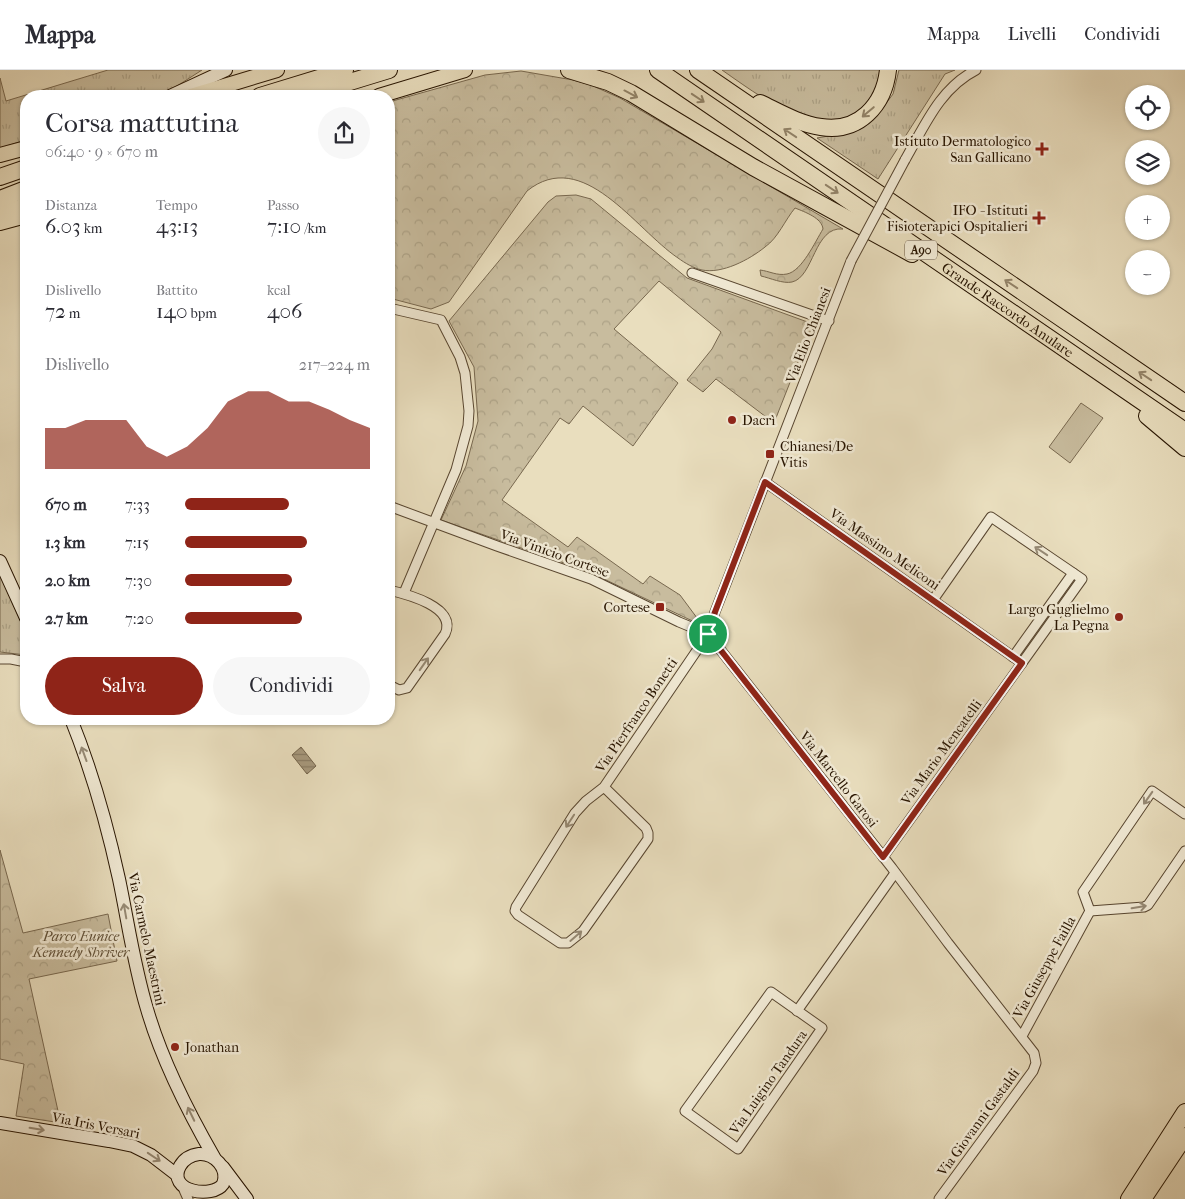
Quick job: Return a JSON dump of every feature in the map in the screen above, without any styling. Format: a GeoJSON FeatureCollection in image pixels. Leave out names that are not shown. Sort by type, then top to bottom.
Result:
{"type":"FeatureCollection","features":[{"type":"Feature","properties":{"kind":"highway"},"geometry":{"type":"LineString","coordinates":[[280,90],[345,70]]}},
{"type":"Feature","properties":{"kind":"highway"},"geometry":{"type":"LineString","coordinates":[[324,90],[389,70]]}},
{"type":"Feature","properties":{"kind":"highway"},"geometry":{"type":"LineString","coordinates":[[569,70],[608,82],[631,93],[796,192],[889,243],[963,279]]}},
{"type":"Feature","properties":{"kind":"highway","name":"Grande Raccordo Anulare"},"geometry":{"type":"LineString","coordinates":[[658,70],[1185,431]]}},
{"type":"Feature","properties":{"kind":"highway"},"geometry":{"type":"LineString","coordinates":[[700,72],[790,117],[812,126],[830,128],[845,126],[870,112],[883,94],[888,70]]}},
{"type":"Feature","properties":{"kind":"highway","name":"Grande Raccordo Anulare"},"geometry":{"type":"LineString","coordinates":[[700,72],[1185,404]]}},
{"type":"Feature","properties":{"kind":"highway"},"geometry":{"type":"LineString","coordinates":[[0,176],[20,170]]}},
{"type":"Feature","properties":{"kind":"highway"},"geometry":{"type":"LineString","coordinates":[[0,190],[20,184]]}},
{"type":"Feature","properties":{"kind":"highway"},"geometry":{"type":"LineString","coordinates":[[0,199],[20,191]]}},
{"type":"Feature","properties":{"kind":"highway"},"geometry":{"type":"LineString","coordinates":[[1089,365],[1185,448]]}},
{"type":"Feature","properties":{"kind":"highway"},"geometry":{"type":"LineString","coordinates":[[1166,391],[1185,398]]}},
{"type":"Feature","properties":{"kind":"highway"},"geometry":{"type":"LineString","coordinates":[[1143,1199],[1185,1112]]}},
{"type":"Feature","properties":{"kind":"highway"},"geometry":{"type":"LineString","coordinates":[[1124,1199],[1185,1136]]}},
{"type":"Feature","properties":{"kind":"highway"},"geometry":{"type":"LineString","coordinates":[[1129,1199],[1164,1156]]}},
{"type":"Feature","properties":{"kind":"highway"},"geometry":{"type":"LineString","coordinates":[[1149,1199],[1164,1156]]}},
{"type":"Feature","properties":{"kind":"main road"},"geometry":{"type":"LineString","coordinates":[[197,90],[277,70]]}},
{"type":"Feature","properties":{"kind":"main road"},"geometry":{"type":"LineString","coordinates":[[395,91],[465,70]]}},
{"type":"Feature","properties":{"kind":"main road"},"geometry":{"type":"LineString","coordinates":[[0,156],[20,150]]}},
{"type":"Feature","properties":{"kind":"main road"},"geometry":{"type":"LineString","coordinates":[[0,213],[20,207]]}},
{"type":"Feature","properties":{"kind":"main road"},"geometry":{"type":"LineString","coordinates":[[0,223],[20,218]]}},
{"type":"Feature","properties":{"kind":"street"},"geometry":{"type":"LineString","coordinates":[[191,90],[208,70]]}},
{"type":"Feature","properties":{"kind":"street"},"geometry":{"type":"LineString","coordinates":[[192,90],[226,70]]}},
{"type":"Feature","properties":{"kind":"street","name":"Via Elio Chianesi"},"geometry":{"type":"LineString","coordinates":[[708,634],[851,261],[931,114],[949,89],[976,70]]}},
{"type":"Feature","properties":{"kind":"street"},"geometry":{"type":"LineString","coordinates":[[692,273],[829,321]]}},
{"type":"Feature","properties":{"kind":"street"},"geometry":{"type":"LineString","coordinates":[[395,309],[440,320],[464,367],[469,416],[458,463],[404,594]]}},
{"type":"Feature","properties":{"kind":"street","name":"Via Massimo Meliconi"},"geometry":{"type":"LineString","coordinates":[[765,482],[1013,658]]}},
{"type":"Feature","properties":{"kind":"street","name":"Via Vinicio Cortese"},"geometry":{"type":"LineString","coordinates":[[395,508],[592,579],[679,622],[708,634]]}},
{"type":"Feature","properties":{"kind":"street"},"geometry":{"type":"LineString","coordinates":[[932,600],[991,517],[1073,573],[1013,658],[1022,663]]}},
{"type":"Feature","properties":{"kind":"street"},"geometry":{"type":"LineString","coordinates":[[0,561],[20,605]]}},
{"type":"Feature","properties":{"kind":"street","name":"Via Mario Mencatelli"},"geometry":{"type":"LineString","coordinates":[[883,857],[1082,579],[1073,573]]}},
{"type":"Feature","properties":{"kind":"street"},"geometry":{"type":"LineString","coordinates":[[395,592],[426,601],[446,620],[447,629],[407,688],[399,690],[395,688]]}},
{"type":"Feature","properties":{"kind":"street","name":"Via Pierfranco Bonetti"},"geometry":{"type":"LineString","coordinates":[[604,787],[646,828],[648,838],[583,930],[572,941],[560,943],[518,915],[515,910],[575,813],[586,800],[604,787],[708,634]]}},
{"type":"Feature","properties":{"kind":"street","name":"Via Marcello Garosi"},"geometry":{"type":"LineString","coordinates":[[708,634],[895,872],[948,944],[1022,1036],[1032,1050],[1036,1061]]}},
{"type":"Feature","properties":{"kind":"street"},"geometry":{"type":"LineString","coordinates":[[0,659],[11,658],[20,660]]}},
{"type":"Feature","properties":{"kind":"street","name":"Via Carmelo Maestrini"},"geometry":{"type":"LineString","coordinates":[[73,725],[91,772],[107,827],[135,962],[149,1017],[173,1078],[214,1157]]}},
{"type":"Feature","properties":{"kind":"street","name":"Via Giuseppe Failla"},"geometry":{"type":"LineString","coordinates":[[1090,911],[1082,892],[1152,791],[1185,814]]}},
{"type":"Feature","properties":{"kind":"street","name":"Via Giuseppe Failla"},"geometry":{"type":"LineString","coordinates":[[1090,911],[1144,907],[1148,905],[1185,851]]}},
{"type":"Feature","properties":{"kind":"street","name":"Via Luigino Tandura"},"geometry":{"type":"LineString","coordinates":[[797,1011],[895,872]]}},
{"type":"Feature","properties":{"kind":"street","name":"Via Giuseppe Failla"},"geometry":{"type":"LineString","coordinates":[[1022,1036],[1090,911]]}},
{"type":"Feature","properties":{"kind":"street","name":"Via Luigino Tandura"},"geometry":{"type":"LineString","coordinates":[[771,992],[797,1011],[822,1028],[738,1149],[686,1111],[771,992]]}},
{"type":"Feature","properties":{"kind":"street","name":"Via Giovanni Gastaldi"},"geometry":{"type":"LineString","coordinates":[[940,1199],[1033,1071],[1036,1061]]}},
{"type":"Feature","properties":{"kind":"street","name":"Via Iris Versari"},"geometry":{"type":"LineString","coordinates":[[0,1123],[109,1140],[133,1146],[152,1154],[178,1175]]}},
{"type":"Feature","properties":{"kind":"street"},"geometry":{"type":"LineString","coordinates":[[223,1167],[224,1180],[214,1197],[186,1194],[180,1183],[178,1175],[182,1163],[192,1156],[203,1154],[214,1157],[223,1167],[247,1199]]}},
{"type":"Feature","properties":{"kind":"green space"},"geometry":{"type":"Polygon","coordinates":[[[108,70],[202,70],[171,90],[42,90],[108,70]]]}},
{"type":"Feature","properties":{"kind":"green space"},"geometry":{"type":"Polygon","coordinates":[[[722,70],[883,70],[875,91],[864,108],[848,118],[825,121],[806,119],[795,115],[722,70]]]}},
{"type":"Feature","properties":{"kind":"green space"},"geometry":{"type":"Polygon","coordinates":[[[899,70],[955,70],[945,74],[878,179],[817,138],[846,133],[876,117],[893,94],[899,70]]]}},
{"type":"Feature","properties":{"kind":"green space"},"geometry":{"type":"Polygon","coordinates":[[[521,71],[591,85],[620,98],[843,229],[833,230],[826,235],[805,271],[792,282],[781,282],[761,276],[760,270],[780,274],[793,272],[808,255],[823,229],[820,222],[816,219],[795,208],[774,239],[759,252],[727,268],[710,271],[702,270],[678,258],[661,245],[626,212],[588,185],[568,178],[548,180],[527,191],[449,302],[431,309],[395,300],[395,100],[485,75],[521,71]]]}},
{"type":"Feature","properties":{"kind":"green space"},"geometry":{"type":"Polygon","coordinates":[[[0,78],[6,101],[20,97],[20,142],[0,148],[0,78]]]}},
{"type":"Feature","properties":{"kind":"green space"},"geometry":{"type":"Polygon","coordinates":[[[576,195],[591,199],[687,278],[813,324],[774,423],[716,379],[703,392],[687,380],[712,349],[721,332],[659,281],[614,329],[678,383],[633,446],[583,406],[569,424],[560,418],[502,500],[568,547],[577,537],[643,584],[650,576],[680,595],[703,626],[587,571],[441,520],[466,466],[478,421],[474,367],[449,321],[548,202],[556,196],[576,195]]]}},
{"type":"Feature","properties":{"kind":"green space"},"geometry":{"type":"Polygon","coordinates":[[[1081,403],[1103,418],[1070,463],[1049,447],[1081,403]]]}},
{"type":"Feature","properties":{"kind":"green space"},"geometry":{"type":"Polygon","coordinates":[[[0,575],[20,620],[20,654],[0,652],[0,575]]]}},
{"type":"Feature","properties":{"kind":"green space","name":"Parco Eunice Kennedy Shriver"},"geometry":{"type":"Polygon","coordinates":[[[0,850],[23,933],[108,914],[117,961],[29,979],[58,1111],[55,1122],[16,1116],[24,1064],[0,1059],[0,850]]]}},
{"type":"Feature","properties":{"kind":"shaded area"},"geometry":{"type":"Polygon","coordinates":[[[301,747],[316,766],[307,774],[292,755],[301,747]]]}},
{"type":"Feature","properties":{"kind":"place","name":"Istituto Dermatologico San Gallicano"},"geometry":{"type":"Point","coordinates":[1042,149]}},
{"type":"Feature","properties":{"kind":"place","name":"IFO - Istituti Fisioterapici Ospitalieri"},"geometry":{"type":"Point","coordinates":[1039,218]}},
{"type":"Feature","properties":{"kind":"place","name":"Dacrì"},"geometry":{"type":"Point","coordinates":[732,420]}},
{"type":"Feature","properties":{"kind":"place","name":"Chianesi/De Vitis"},"geometry":{"type":"Point","coordinates":[770,454]}},
{"type":"Feature","properties":{"kind":"place","name":"Cortese"},"geometry":{"type":"Point","coordinates":[660,607]}},
{"type":"Feature","properties":{"kind":"place","name":"Largo Guglielmo La Pegna"},"geometry":{"type":"Point","coordinates":[1119,617]}},
{"type":"Feature","properties":{"kind":"place","name":"Jonathan"},"geometry":{"type":"Point","coordinates":[175,1047]}},
{"type":"Feature","properties":{"kind":"route"},"geometry":{"type":"LineString","coordinates":[[765,482],[1022,663],[883,857],[708,634],[765,482]]}}]}
